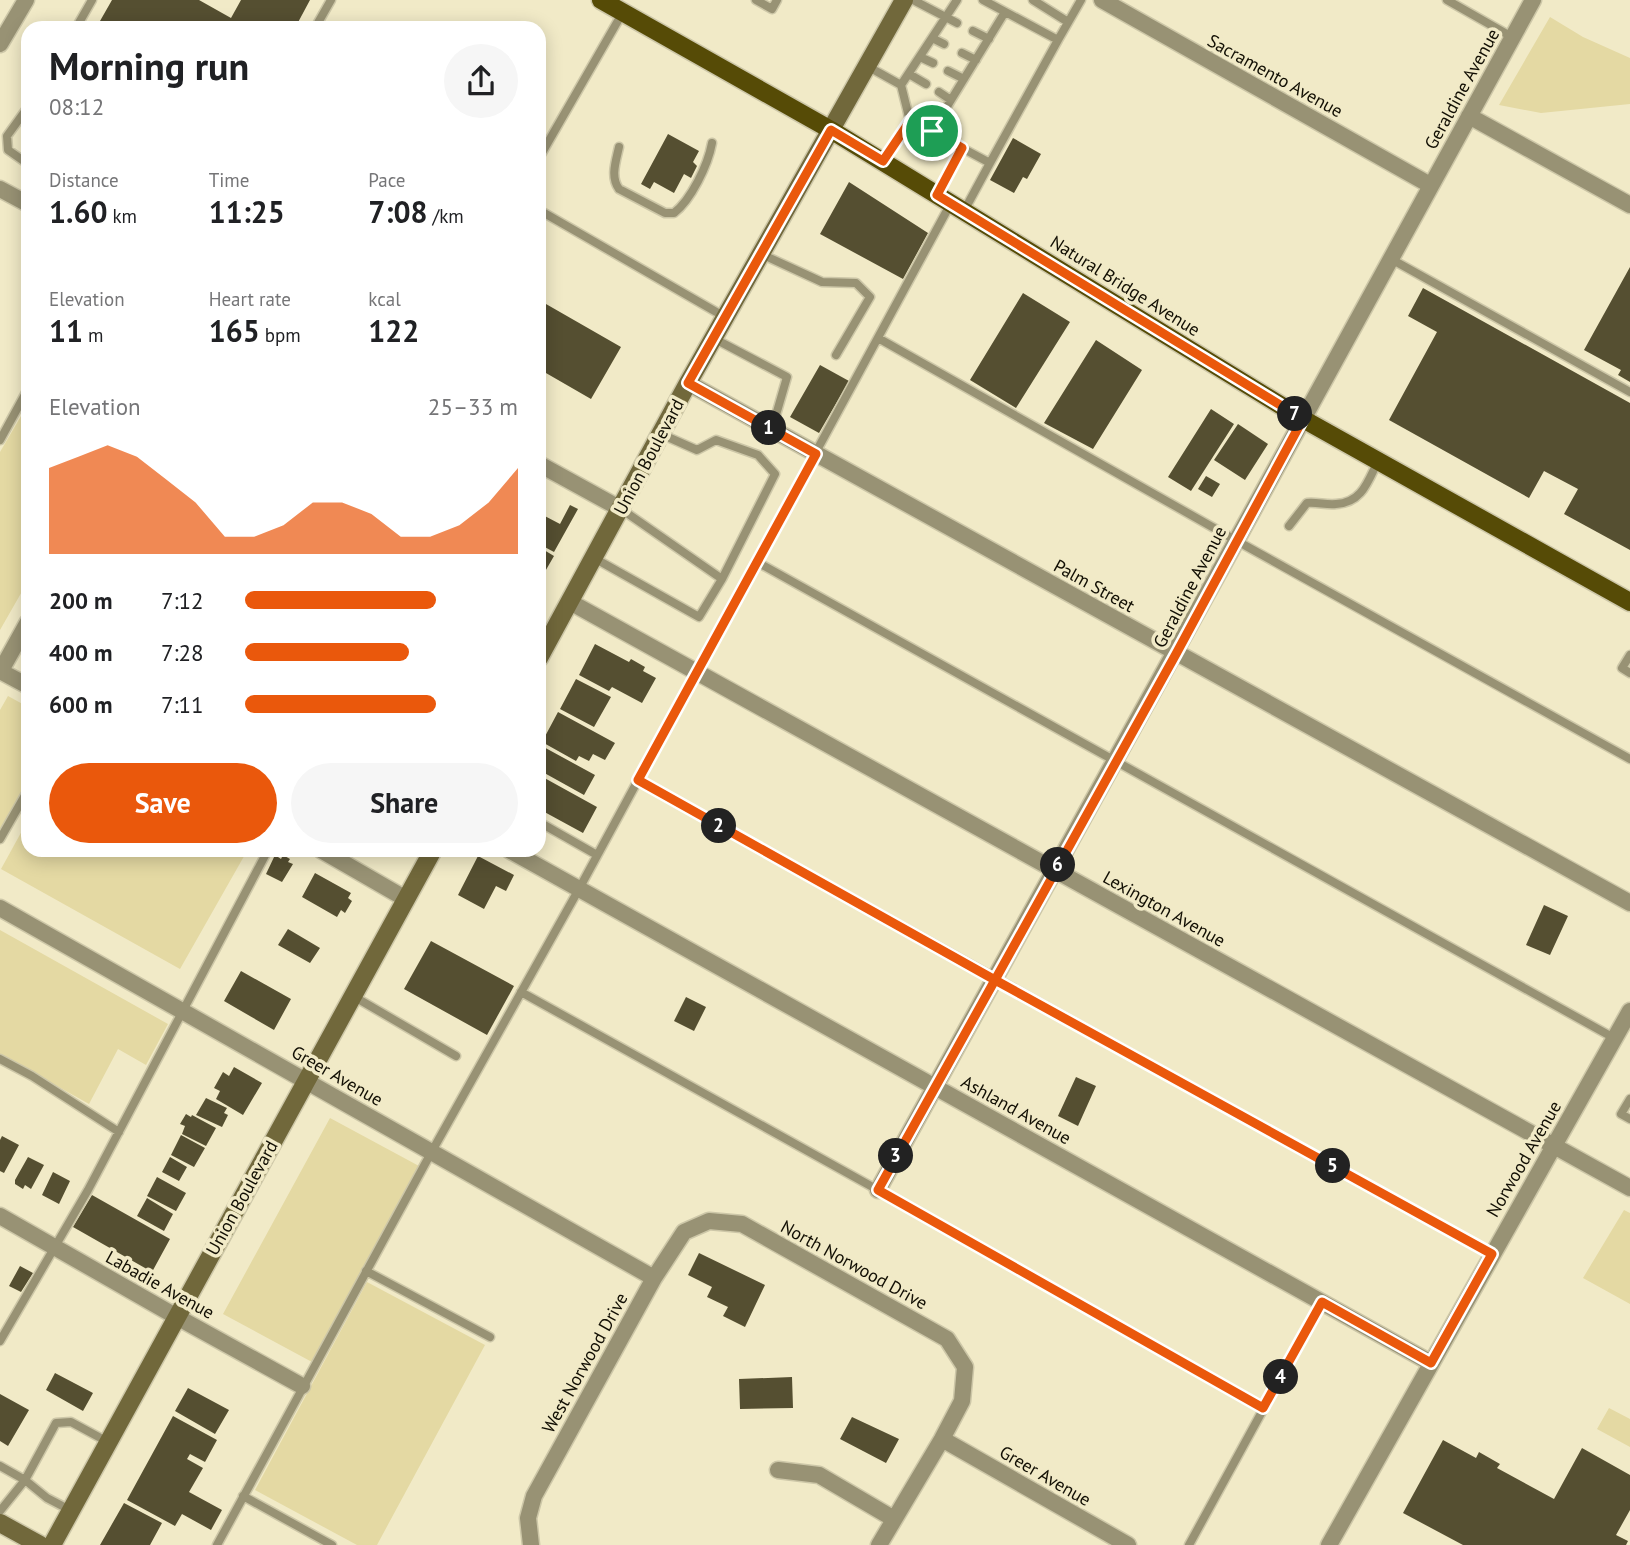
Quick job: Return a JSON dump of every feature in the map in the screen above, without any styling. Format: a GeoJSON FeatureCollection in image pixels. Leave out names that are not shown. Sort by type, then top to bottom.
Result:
{"type":"FeatureCollection","features":[{"type":"Feature","properties":{"kind":"main road","name":"Natural Bridge Avenue"},"geometry":{"type":"LineString","coordinates":[[601,0],[883,161],[1303,419],[1630,602]]}},
{"type":"Feature","properties":{"kind":"main road","name":"Union Boulevard"},"geometry":{"type":"LineString","coordinates":[[546,645],[713,338],[905,0]]}},
{"type":"Feature","properties":{"kind":"main road","name":"Union Boulevard"},"geometry":{"type":"LineString","coordinates":[[51,1545],[429,857]]}},
{"type":"Feature","properties":{"kind":"main road"},"geometry":{"type":"LineString","coordinates":[[0,1523],[40,1545]]}},
{"type":"Feature","properties":{"kind":"street"},"geometry":{"type":"LineString","coordinates":[[0,44],[26,0]]}},
{"type":"Feature","properties":{"kind":"street","name":"Sacramento Avenue"},"geometry":{"type":"LineString","coordinates":[[1102,0],[1430,185]]}},
{"type":"Feature","properties":{"kind":"street","name":"Geraldine Avenue"},"geometry":{"type":"LineString","coordinates":[[878,1190],[1176,654],[1533,0]]}},
{"type":"Feature","properties":{"kind":"street"},"geometry":{"type":"LineString","coordinates":[[1469,116],[1630,205]]}},
{"type":"Feature","properties":{"kind":"street"},"geometry":{"type":"LineString","coordinates":[[0,189],[21,200]]}},
{"type":"Feature","properties":{"kind":"street","name":"Palm Street"},"geometry":{"type":"LineString","coordinates":[[688,383],[1630,903]]}},
{"type":"Feature","properties":{"kind":"street"},"geometry":{"type":"LineString","coordinates":[[546,468],[621,509]]}},
{"type":"Feature","properties":{"kind":"street","name":"Lexington Avenue"},"geometry":{"type":"LineString","coordinates":[[570,601],[1630,1188]]}},
{"type":"Feature","properties":{"kind":"street"},"geometry":{"type":"LineString","coordinates":[[21,634],[0,671],[21,682]]}},
{"type":"Feature","properties":{"kind":"street"},"geometry":{"type":"LineString","coordinates":[[333,857],[407,899]]}},
{"type":"Feature","properties":{"kind":"street","name":"Ashland Avenue"},"geometry":{"type":"LineString","coordinates":[[522,857],[1431,1363]]}},
{"type":"Feature","properties":{"kind":"street","name":"Greer Avenue"},"geometry":{"type":"LineString","coordinates":[[0,908],[654,1278]]}},
{"type":"Feature","properties":{"kind":"street","name":"Norwood Avenue"},"geometry":{"type":"LineString","coordinates":[[1329,1545],[1630,1011]]}},
{"type":"Feature","properties":{"kind":"street","name":"Labadie Avenue"},"geometry":{"type":"LineString","coordinates":[[0,1216],[302,1386]]}},
{"type":"Feature","properties":{"kind":"street","name":"West Norwood Drive"},"geometry":{"type":"LineString","coordinates":[[530,1544],[528,1518],[534,1496],[654,1278],[684,1232],[709,1221]]}},
{"type":"Feature","properties":{"kind":"street","name":"North Norwood Drive"},"geometry":{"type":"LineString","coordinates":[[709,1221],[743,1224],[947,1339],[965,1367],[962,1401],[942,1440]]}},
{"type":"Feature","properties":{"kind":"street"},"geometry":{"type":"LineString","coordinates":[[879,1545],[942,1440]]}},
{"type":"Feature","properties":{"kind":"street","name":"Greer Avenue"},"geometry":{"type":"LineString","coordinates":[[942,1440],[1128,1545]]}},
{"type":"Feature","properties":{"kind":"street"},"geometry":{"type":"LineString","coordinates":[[778,1470],[819,1475],[894,1519]]}},
{"type":"Feature","properties":{"kind":"lane"},"geometry":{"type":"LineString","coordinates":[[80,21],[92,0]]}},
{"type":"Feature","properties":{"kind":"lane"},"geometry":{"type":"LineString","coordinates":[[319,21],[331,0]]}},
{"type":"Feature","properties":{"kind":"lane"},"geometry":{"type":"LineString","coordinates":[[756,0],[772,9],[777,0]]}},
{"type":"Feature","properties":{"kind":"lane"},"geometry":{"type":"LineString","coordinates":[[914,0],[957,23]]}},
{"type":"Feature","properties":{"kind":"lane"},"geometry":{"type":"LineString","coordinates":[[901,85],[957,0]]}},
{"type":"Feature","properties":{"kind":"lane"},"geometry":{"type":"LineString","coordinates":[[983,0],[1058,40]]}},
{"type":"Feature","properties":{"kind":"lane"},"geometry":{"type":"LineString","coordinates":[[1032,0],[1068,22]]}},
{"type":"Feature","properties":{"kind":"lane"},"geometry":{"type":"LineString","coordinates":[[217,1545],[302,1386],[579,889],[951,203],[990,163],[1081,0]]}},
{"type":"Feature","properties":{"kind":"lane"},"geometry":{"type":"LineString","coordinates":[[1447,0],[1512,37]]}},
{"type":"Feature","properties":{"kind":"lane"},"geometry":{"type":"LineString","coordinates":[[546,146],[623,12]]}},
{"type":"Feature","properties":{"kind":"lane"},"geometry":{"type":"LineString","coordinates":[[932,131],[1005,12]]}},
{"type":"Feature","properties":{"kind":"lane"},"geometry":{"type":"LineString","coordinates":[[973,31],[989,39]]}},
{"type":"Feature","properties":{"kind":"lane"},"geometry":{"type":"LineString","coordinates":[[932,38],[944,44]]}},
{"type":"Feature","properties":{"kind":"lane"},"geometry":{"type":"LineString","coordinates":[[962,53],[975,60]]}},
{"type":"Feature","properties":{"kind":"lane"},"geometry":{"type":"LineString","coordinates":[[920,57],[933,63]]}},
{"type":"Feature","properties":{"kind":"lane"},"geometry":{"type":"LineString","coordinates":[[867,66],[901,85],[910,121],[883,161]]}},
{"type":"Feature","properties":{"kind":"lane"},"geometry":{"type":"LineString","coordinates":[[948,71],[964,79]]}},
{"type":"Feature","properties":{"kind":"lane"},"geometry":{"type":"LineString","coordinates":[[909,74],[926,84]]}},
{"type":"Feature","properties":{"kind":"lane"},"geometry":{"type":"LineString","coordinates":[[939,92],[951,100]]}},
{"type":"Feature","properties":{"kind":"lane"},"geometry":{"type":"LineString","coordinates":[[21,117],[8,136],[8,150],[21,159]]}},
{"type":"Feature","properties":{"kind":"lane"},"geometry":{"type":"LineString","coordinates":[[910,121],[990,163]]}},
{"type":"Feature","properties":{"kind":"lane"},"geometry":{"type":"LineString","coordinates":[[619,147],[614,176],[619,189],[665,213],[674,213],[687,201],[710,155],[712,143]]}},
{"type":"Feature","properties":{"kind":"lane"},"geometry":{"type":"LineString","coordinates":[[951,203],[962,148]]}},
{"type":"Feature","properties":{"kind":"lane"},"geometry":{"type":"LineString","coordinates":[[546,214],[725,317]]}},
{"type":"Feature","properties":{"kind":"lane"},"geometry":{"type":"LineString","coordinates":[[761,254],[822,282],[856,283],[870,297],[836,355]]}},
{"type":"Feature","properties":{"kind":"lane"},"geometry":{"type":"LineString","coordinates":[[1390,259],[1630,392]]}},
{"type":"Feature","properties":{"kind":"lane"},"geometry":{"type":"LineString","coordinates":[[713,338],[787,377],[776,415],[769,428]]}},
{"type":"Feature","properties":{"kind":"lane"},"geometry":{"type":"LineString","coordinates":[[878,338],[1630,759]]}},
{"type":"Feature","properties":{"kind":"lane"},"geometry":{"type":"LineString","coordinates":[[0,440],[21,402]]}},
{"type":"Feature","properties":{"kind":"lane"},"geometry":{"type":"LineString","coordinates":[[594,558],[699,617],[722,579],[775,474],[758,455],[737,447],[716,440],[697,450],[661,434]]}},
{"type":"Feature","properties":{"kind":"lane"},"geometry":{"type":"LineString","coordinates":[[1289,526],[1307,503],[1344,503],[1356,499],[1363,493],[1378,461]]}},
{"type":"Feature","properties":{"kind":"lane"},"geometry":{"type":"LineString","coordinates":[[621,509],[722,579]]}},
{"type":"Feature","properties":{"kind":"lane"},"geometry":{"type":"LineString","coordinates":[[757,562],[1614,1038]]}},
{"type":"Feature","properties":{"kind":"lane"},"geometry":{"type":"LineString","coordinates":[[1630,654],[1622,668],[1630,673]]}},
{"type":"Feature","properties":{"kind":"lane"},"geometry":{"type":"LineString","coordinates":[[638,780],[1492,1254]]}},
{"type":"Feature","properties":{"kind":"lane"},"geometry":{"type":"LineString","coordinates":[[0,839],[21,802]]}},
{"type":"Feature","properties":{"kind":"lane"},"geometry":{"type":"LineString","coordinates":[[546,826],[597,855]]}},
{"type":"Feature","properties":{"kind":"lane"},"geometry":{"type":"LineString","coordinates":[[0,1341],[56,1248],[264,857]]}},
{"type":"Feature","properties":{"kind":"lane"},"geometry":{"type":"LineString","coordinates":[[521,992],[1263,1408]]}},
{"type":"Feature","properties":{"kind":"lane"},"geometry":{"type":"LineString","coordinates":[[353,996],[456,1056]]}},
{"type":"Feature","properties":{"kind":"lane"},"geometry":{"type":"LineString","coordinates":[[0,1059],[32,1076],[119,1132]]}},
{"type":"Feature","properties":{"kind":"lane"},"geometry":{"type":"LineString","coordinates":[[1630,1099],[1621,1114],[1630,1119]]}},
{"type":"Feature","properties":{"kind":"lane"},"geometry":{"type":"LineString","coordinates":[[366,1271],[490,1337]]}},
{"type":"Feature","properties":{"kind":"lane"},"geometry":{"type":"LineString","coordinates":[[1189,1545],[1322,1302]]}},
{"type":"Feature","properties":{"kind":"lane"},"geometry":{"type":"LineString","coordinates":[[0,1511],[24,1480],[56,1423],[71,1422],[108,1441]]}},
{"type":"Feature","properties":{"kind":"lane"},"geometry":{"type":"LineString","coordinates":[[0,1466],[47,1498],[71,1510]]}},
{"type":"Feature","properties":{"kind":"lane"},"geometry":{"type":"LineString","coordinates":[[243,1496],[332,1545]]}},
{"type":"Feature","properties":{"kind":"shaded area"},"geometry":{"type":"Polygon","coordinates":[[[1550,17],[1583,37],[1630,58],[1630,104],[1541,113],[1499,105],[1550,17]]]}},
{"type":"Feature","properties":{"kind":"shaded area"},"geometry":{"type":"Polygon","coordinates":[[[21,416],[21,593],[0,630],[0,452],[21,416]]]}},
{"type":"Feature","properties":{"kind":"shaded area"},"geometry":{"type":"Polygon","coordinates":[[[8,696],[21,703],[21,793],[0,830],[0,710],[8,696]]]}},
{"type":"Feature","properties":{"kind":"shaded area"},"geometry":{"type":"Polygon","coordinates":[[[21,833],[21,857],[244,857],[180,969],[1,869],[21,833]]]}},
{"type":"Feature","properties":{"kind":"shaded area"},"geometry":{"type":"Polygon","coordinates":[[[0,930],[168,1024],[146,1065],[118,1049],[89,1104],[0,1054],[0,930]]]}},
{"type":"Feature","properties":{"kind":"shaded area"},"geometry":{"type":"Polygon","coordinates":[[[330,1118],[419,1166],[312,1362],[223,1314],[330,1118]]]}},
{"type":"Feature","properties":{"kind":"shaded area"},"geometry":{"type":"Polygon","coordinates":[[[1624,1210],[1630,1213],[1630,1304],[1583,1278],[1624,1210]]]}},
{"type":"Feature","properties":{"kind":"shaded area"},"geometry":{"type":"Polygon","coordinates":[[[367,1282],[485,1345],[377,1545],[357,1545],[255,1490],[367,1282]]]}},
{"type":"Feature","properties":{"kind":"shaded area"},"geometry":{"type":"Polygon","coordinates":[[[1609,1408],[1630,1419],[1630,1447],[1597,1429],[1609,1408]]]}},
{"type":"Feature","properties":{"kind":"building"},"geometry":{"type":"Polygon","coordinates":[[[112,0],[199,0],[231,18],[241,0],[310,0],[299,21],[100,21],[112,0]]]}},
{"type":"Feature","properties":{"kind":"building"},"geometry":{"type":"Polygon","coordinates":[[[668,134],[699,151],[693,162],[697,166],[691,178],[684,174],[674,193],[654,182],[650,189],[641,184],[668,134]]]}},
{"type":"Feature","properties":{"kind":"building"},"geometry":{"type":"Polygon","coordinates":[[[1013,138],[1041,154],[1027,179],[1023,177],[1014,193],[990,180],[1013,138]]]}},
{"type":"Feature","properties":{"kind":"building"},"geometry":{"type":"Polygon","coordinates":[[[849,182],[928,233],[903,279],[820,234],[849,182]]]}},
{"type":"Feature","properties":{"kind":"building"},"geometry":{"type":"Polygon","coordinates":[[[1630,267],[1630,382],[1618,375],[1621,370],[1584,350],[1630,267]]]}},
{"type":"Feature","properties":{"kind":"building"},"geometry":{"type":"Polygon","coordinates":[[[1423,288],[1630,403],[1630,550],[1564,514],[1578,489],[1544,471],[1529,498],[1389,420],[1437,332],[1408,316],[1423,288]]]}},
{"type":"Feature","properties":{"kind":"building"},"geometry":{"type":"Polygon","coordinates":[[[1023,293],[1070,322],[1016,408],[970,380],[1023,293]]]}},
{"type":"Feature","properties":{"kind":"building"},"geometry":{"type":"Polygon","coordinates":[[[546,304],[621,347],[591,399],[546,373],[546,304]]]}},
{"type":"Feature","properties":{"kind":"building"},"geometry":{"type":"Polygon","coordinates":[[[1096,340],[1142,370],[1093,449],[1044,423],[1096,340]]]}},
{"type":"Feature","properties":{"kind":"building"},"geometry":{"type":"Polygon","coordinates":[[[820,365],[849,381],[819,433],[790,417],[820,365]]]}},
{"type":"Feature","properties":{"kind":"building"},"geometry":{"type":"Polygon","coordinates":[[[1211,409],[1234,424],[1191,491],[1168,477],[1211,409]]]}},
{"type":"Feature","properties":{"kind":"building"},"geometry":{"type":"Polygon","coordinates":[[[1238,424],[1268,444],[1245,480],[1214,460],[1238,424]]]}},
{"type":"Feature","properties":{"kind":"building"},"geometry":{"type":"Polygon","coordinates":[[[1206,476],[1220,484],[1212,497],[1198,489],[1206,476]]]}},
{"type":"Feature","properties":{"kind":"building"},"geometry":{"type":"Polygon","coordinates":[[[570,505],[578,509],[554,552],[546,548],[546,517],[560,524],[570,505]]]}},
{"type":"Feature","properties":{"kind":"building"},"geometry":{"type":"Polygon","coordinates":[[[546,551],[554,556],[546,570],[546,551]]]}},
{"type":"Feature","properties":{"kind":"building"},"geometry":{"type":"Polygon","coordinates":[[[595,644],[629,662],[631,659],[645,667],[643,671],[656,678],[642,703],[612,687],[609,691],[579,675],[595,644]]]}},
{"type":"Feature","properties":{"kind":"building"},"geometry":{"type":"Polygon","coordinates":[[[576,679],[611,697],[594,727],[560,709],[576,679]]]}},
{"type":"Feature","properties":{"kind":"building"},"geometry":{"type":"Polygon","coordinates":[[[558,712],[615,743],[605,760],[593,754],[589,761],[579,756],[576,761],[546,744],[546,734],[558,712]]]}},
{"type":"Feature","properties":{"kind":"building"},"geometry":{"type":"Polygon","coordinates":[[[546,748],[595,775],[584,795],[546,774],[546,748]]]}},
{"type":"Feature","properties":{"kind":"building"},"geometry":{"type":"Polygon","coordinates":[[[546,779],[597,807],[583,833],[546,813],[546,779]]]}},
{"type":"Feature","properties":{"kind":"building"},"geometry":{"type":"Polygon","coordinates":[[[274,857],[286,857],[290,859],[288,862],[293,864],[282,882],[266,874],[274,857]]]}},
{"type":"Feature","properties":{"kind":"building"},"geometry":{"type":"Polygon","coordinates":[[[477,857],[514,875],[506,891],[496,886],[484,909],[458,895],[477,857]]]}},
{"type":"Feature","properties":{"kind":"building"},"geometry":{"type":"Polygon","coordinates":[[[315,873],[351,893],[348,898],[352,901],[345,913],[341,910],[337,917],[302,897],[315,873]]]}},
{"type":"Feature","properties":{"kind":"building"},"geometry":{"type":"Polygon","coordinates":[[[1544,905],[1568,916],[1550,955],[1526,945],[1544,905]]]}},
{"type":"Feature","properties":{"kind":"building"},"geometry":{"type":"Polygon","coordinates":[[[288,929],[320,948],[310,963],[278,945],[288,929]]]}},
{"type":"Feature","properties":{"kind":"building"},"geometry":{"type":"Polygon","coordinates":[[[431,941],[514,986],[487,1035],[404,989],[431,941]]]}},
{"type":"Feature","properties":{"kind":"building"},"geometry":{"type":"Polygon","coordinates":[[[241,971],[291,999],[274,1030],[224,1001],[241,971]]]}},
{"type":"Feature","properties":{"kind":"building"},"geometry":{"type":"Polygon","coordinates":[[[686,997],[706,1007],[694,1031],[674,1021],[686,997]]]}},
{"type":"Feature","properties":{"kind":"building"},"geometry":{"type":"Polygon","coordinates":[[[234,1067],[262,1083],[243,1115],[216,1099],[220,1091],[214,1088],[223,1072],[229,1076],[234,1067]]]}},
{"type":"Feature","properties":{"kind":"building"},"geometry":{"type":"Polygon","coordinates":[[[1076,1077],[1096,1086],[1078,1126],[1058,1116],[1076,1077]]]}},
{"type":"Feature","properties":{"kind":"building"},"geometry":{"type":"Polygon","coordinates":[[[206,1098],[227,1108],[224,1113],[228,1115],[222,1127],[196,1115],[206,1098]]]}},
{"type":"Feature","properties":{"kind":"building"},"geometry":{"type":"Polygon","coordinates":[[[186,1114],[216,1128],[206,1146],[182,1134],[185,1126],[180,1124],[186,1114]]]}},
{"type":"Feature","properties":{"kind":"building"},"geometry":{"type":"Polygon","coordinates":[[[181,1135],[205,1148],[194,1167],[171,1155],[181,1135]]]}},
{"type":"Feature","properties":{"kind":"building"},"geometry":{"type":"Polygon","coordinates":[[[2,1136],[19,1145],[4,1173],[0,1171],[2,1136]]]}},
{"type":"Feature","properties":{"kind":"building"},"geometry":{"type":"Polygon","coordinates":[[[28,1157],[44,1165],[31,1189],[25,1185],[23,1189],[15,1184],[15,1180],[28,1157]]]}},
{"type":"Feature","properties":{"kind":"building"},"geometry":{"type":"Polygon","coordinates":[[[170,1157],[187,1167],[179,1181],[162,1172],[170,1157]]]}},
{"type":"Feature","properties":{"kind":"building"},"geometry":{"type":"Polygon","coordinates":[[[53,1172],[70,1181],[59,1204],[42,1195],[53,1172]]]}},
{"type":"Feature","properties":{"kind":"building"},"geometry":{"type":"Polygon","coordinates":[[[157,1177],[186,1193],[176,1211],[147,1196],[157,1177]]]}},
{"type":"Feature","properties":{"kind":"building"},"geometry":{"type":"Polygon","coordinates":[[[92,1195],[170,1239],[152,1272],[73,1227],[92,1195]]]}},
{"type":"Feature","properties":{"kind":"building"},"geometry":{"type":"Polygon","coordinates":[[[147,1198],[173,1214],[164,1231],[137,1216],[147,1198]]]}},
{"type":"Feature","properties":{"kind":"building"},"geometry":{"type":"Polygon","coordinates":[[[699,1253],[765,1285],[745,1327],[723,1316],[728,1307],[707,1297],[712,1287],[688,1275],[699,1253]]]}},
{"type":"Feature","properties":{"kind":"building"},"geometry":{"type":"Polygon","coordinates":[[[20,1266],[33,1273],[21,1292],[9,1286],[20,1266]]]}},
{"type":"Feature","properties":{"kind":"building"},"geometry":{"type":"Polygon","coordinates":[[[55,1373],[93,1393],[83,1411],[46,1390],[55,1373]]]}},
{"type":"Feature","properties":{"kind":"building"},"geometry":{"type":"Polygon","coordinates":[[[792,1377],[793,1408],[740,1409],[739,1379],[792,1377]]]}},
{"type":"Feature","properties":{"kind":"building"},"geometry":{"type":"Polygon","coordinates":[[[188,1388],[229,1410],[215,1434],[175,1411],[188,1388]]]}},
{"type":"Feature","properties":{"kind":"building"},"geometry":{"type":"Polygon","coordinates":[[[0,1394],[29,1410],[8,1446],[0,1441],[0,1394]]]}},
{"type":"Feature","properties":{"kind":"building"},"geometry":{"type":"Polygon","coordinates":[[[173,1416],[217,1440],[205,1462],[190,1454],[187,1459],[203,1468],[189,1492],[222,1510],[211,1530],[182,1514],[175,1526],[127,1500],[173,1416]]]}},
{"type":"Feature","properties":{"kind":"building"},"geometry":{"type":"Polygon","coordinates":[[[852,1417],[899,1439],[886,1463],[840,1439],[852,1417]]]}},
{"type":"Feature","properties":{"kind":"building"},"geometry":{"type":"Polygon","coordinates":[[[1443,1440],[1476,1458],[1479,1452],[1500,1464],[1497,1468],[1554,1499],[1582,1448],[1630,1475],[1630,1510],[1616,1535],[1628,1541],[1626,1545],[1463,1545],[1403,1513],[1443,1440]]]}},
{"type":"Feature","properties":{"kind":"building"},"geometry":{"type":"Polygon","coordinates":[[[124,1503],[162,1523],[150,1545],[100,1545],[124,1503]]]}},
{"type":"Feature","properties":{"kind":"route"},"geometry":{"type":"LineString","coordinates":[[932,131],[910,121],[883,161],[831,130],[688,383],[816,454],[638,780],[995,980],[878,1190],[1263,1408],[1322,1302],[1431,1363],[1492,1254],[995,980],[1303,419],[937,195],[962,148],[932,131]]}}]}
